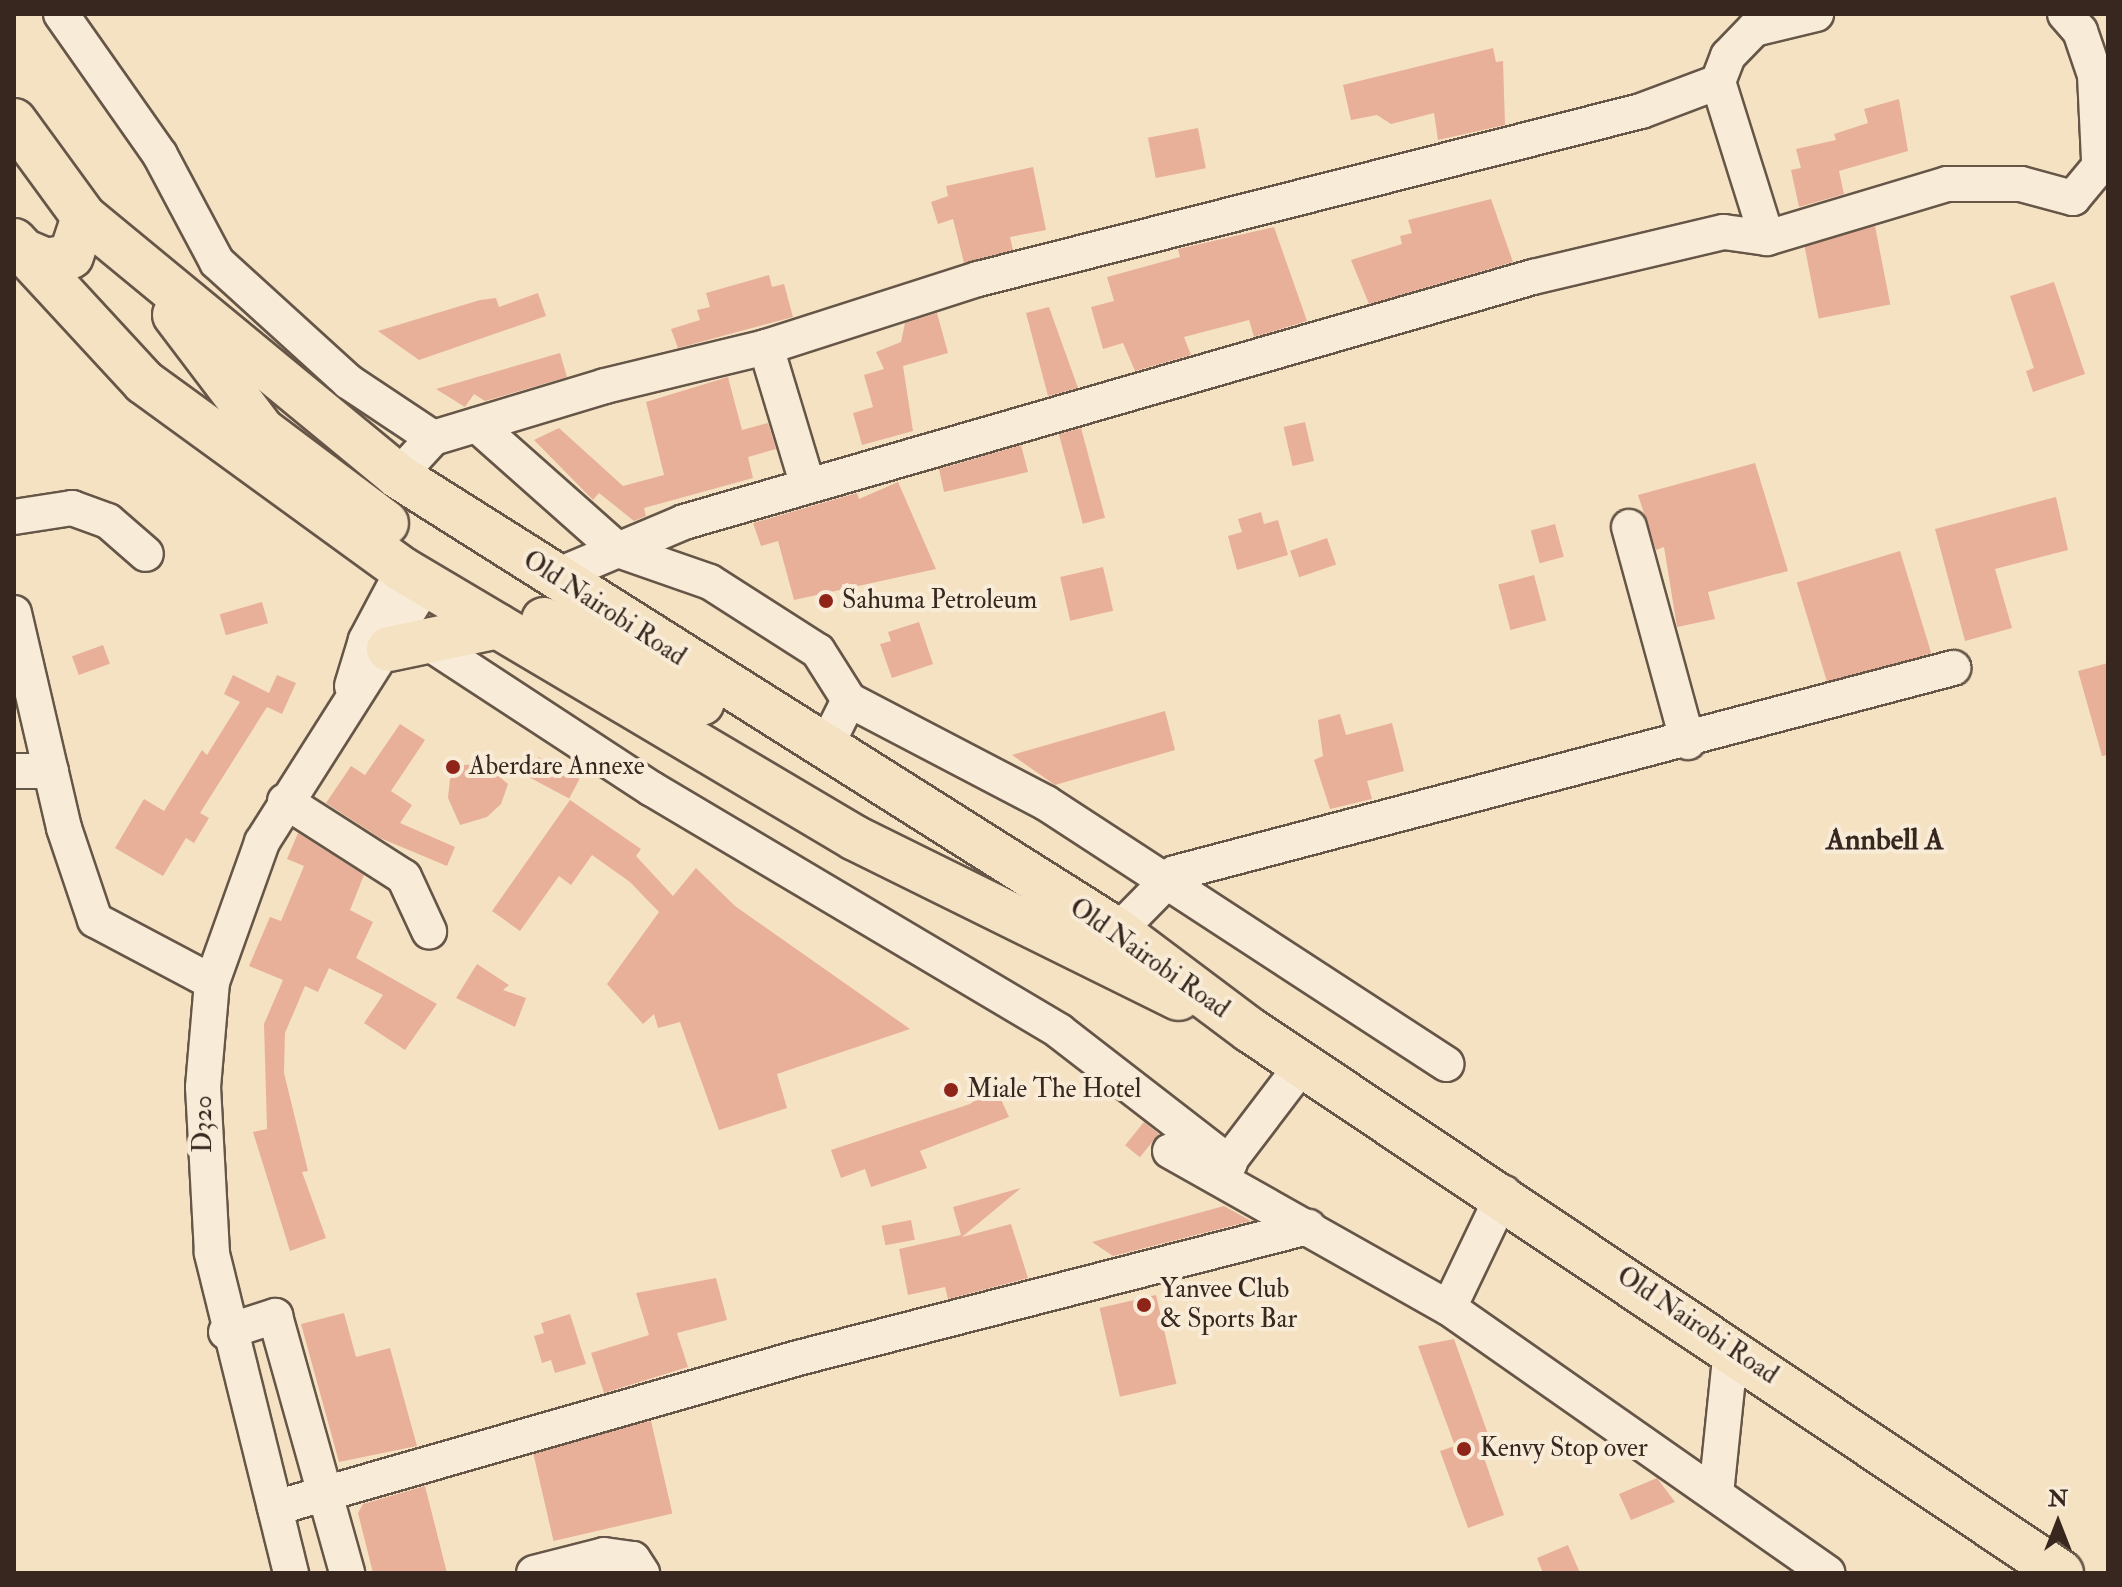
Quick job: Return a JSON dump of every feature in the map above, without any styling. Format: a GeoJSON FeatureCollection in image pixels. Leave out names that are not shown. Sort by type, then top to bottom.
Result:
{"type":"FeatureCollection","features":[{"type":"Feature","properties":{"kind":"highway","name":"Old Nairobi Road"},"geometry":{"type":"LineString","coordinates":[[14,121],[84,217],[398,476],[824,750],[1118,931],[1250,1030],[1504,1193],[2061,1573]]}},
{"type":"Feature","properties":{"kind":"highway"},"geometry":{"type":"LineString","coordinates":[[19,246],[46,261],[71,256],[84,217]]}},
{"type":"Feature","properties":{"kind":"highway","name":"Old Nairobi Road"},"geometry":{"type":"LineString","coordinates":[[19,246],[144,382],[498,626],[855,838],[1083,955],[1250,1030]]}},
{"type":"Feature","properties":{"kind":"highway"},"geometry":{"type":"LineString","coordinates":[[149,272],[262,430],[418,571],[893,793]]}},
{"type":"Feature","properties":{"kind":"highway"},"geometry":{"type":"LineString","coordinates":[[405,644],[498,626]]}},
{"type":"Feature","properties":{"kind":"street"},"geometry":{"type":"LineString","coordinates":[[61,14],[160,155],[217,262],[349,382],[433,438]]}},
{"type":"Feature","properties":{"kind":"street"},"geometry":{"type":"LineString","coordinates":[[1767,238],[1718,82],[1728,56],[1754,29],[1816,14]]}},
{"type":"Feature","properties":{"kind":"street"},"geometry":{"type":"LineString","coordinates":[[554,577],[618,550],[808,486],[1533,277],[1724,232],[1767,238],[1947,184],[2021,184],[2073,198],[2103,158],[2095,75],[2080,31],[2065,14]]}},
{"type":"Feature","properties":{"kind":"street"},"geometry":{"type":"LineString","coordinates":[[398,476],[433,438],[766,347],[978,279],[1641,111],[1718,82]]}},
{"type":"Feature","properties":{"kind":"street"},"geometry":{"type":"LineString","coordinates":[[766,347],[808,486]]}},
{"type":"Feature","properties":{"kind":"street"},"geometry":{"type":"LineString","coordinates":[[477,425],[618,550],[710,582],[818,651],[849,700],[1046,803],[1446,1064]]}},
{"type":"Feature","properties":{"kind":"street"},"geometry":{"type":"LineString","coordinates":[[14,517],[72,508],[108,521],[146,554]]}},
{"type":"Feature","properties":{"kind":"street"},"geometry":{"type":"LineString","coordinates":[[1629,527],[1688,742]]}},
{"type":"Feature","properties":{"kind":"street","name":"D320"},"geometry":{"type":"LineString","coordinates":[[291,1573],[226,1332],[204,1172],[212,982],[229,922],[285,801],[349,698],[405,644],[418,571]]}},
{"type":"Feature","properties":{"kind":"street","name":"D320"},"geometry":{"type":"LineString","coordinates":[[349,698],[366,640],[418,571]]}},
{"type":"Feature","properties":{"kind":"street"},"geometry":{"type":"LineString","coordinates":[[14,613],[51,771],[95,920],[212,982]]}},
{"type":"Feature","properties":{"kind":"street"},"geometry":{"type":"LineString","coordinates":[[405,644],[1059,1031],[1224,1170],[1308,1227],[1449,1308],[1828,1573]]}},
{"type":"Feature","properties":{"kind":"street"},"geometry":{"type":"LineString","coordinates":[[1118,931],[1168,880],[1953,668]]}},
{"type":"Feature","properties":{"kind":"street"},"geometry":{"type":"LineString","coordinates":[[824,750],[849,700]]}},
{"type":"Feature","properties":{"kind":"street"},"geometry":{"type":"LineString","coordinates":[[14,771],[51,771]]}},
{"type":"Feature","properties":{"kind":"street"},"geometry":{"type":"LineString","coordinates":[[285,801],[404,877],[429,931]]}},
{"type":"Feature","properties":{"kind":"street"},"geometry":{"type":"LineString","coordinates":[[1224,1170],[1303,1064]]}},
{"type":"Feature","properties":{"kind":"street"},"geometry":{"type":"LineString","coordinates":[[1170,1151],[1224,1170]]}},
{"type":"Feature","properties":{"kind":"street"},"geometry":{"type":"LineString","coordinates":[[1449,1308],[1504,1193]]}},
{"type":"Feature","properties":{"kind":"street"},"geometry":{"type":"LineString","coordinates":[[275,1508],[325,1490],[1308,1227]]}},
{"type":"Feature","properties":{"kind":"street"},"geometry":{"type":"LineString","coordinates":[[226,1332],[275,1316],[347,1573]]}},
{"type":"Feature","properties":{"kind":"street"},"geometry":{"type":"LineString","coordinates":[[1716,1494],[1731,1350]]}},
{"type":"Feature","properties":{"kind":"street"},"geometry":{"type":"LineString","coordinates":[[534,1573],[604,1555],[633,1559],[642,1573]]}},
{"type":"Feature","properties":{"kind":"building"},"geometry":{"type":"Polygon","coordinates":[[[1493,48],[1496,62],[1503,61],[1505,125],[1438,140],[1434,113],[1391,124],[1377,115],[1351,120],[1343,85],[1493,48]]]}},
{"type":"Feature","properties":{"kind":"building"},"geometry":{"type":"Polygon","coordinates":[[[1899,99],[1908,151],[1839,171],[1844,194],[1799,207],[1791,170],[1801,168],[1796,149],[1836,140],[1834,134],[1868,123],[1864,109],[1899,99]]]}},
{"type":"Feature","properties":{"kind":"building"},"geometry":{"type":"Polygon","coordinates":[[[1198,128],[1206,168],[1156,178],[1148,138],[1198,128]]]}},
{"type":"Feature","properties":{"kind":"building"},"geometry":{"type":"Polygon","coordinates":[[[1033,167],[1046,230],[1010,237],[1013,250],[964,263],[953,219],[938,224],[931,202],[948,196],[946,186],[1033,167]]]}},
{"type":"Feature","properties":{"kind":"building"},"geometry":{"type":"Polygon","coordinates":[[[1491,199],[1513,262],[1369,304],[1351,260],[1402,244],[1400,236],[1412,233],[1408,220],[1491,199]]]}},
{"type":"Feature","properties":{"kind":"building"},"geometry":{"type":"Polygon","coordinates":[[[1875,226],[1890,305],[1819,318],[1803,240],[1875,226]]]}},
{"type":"Feature","properties":{"kind":"building"},"geometry":{"type":"Polygon","coordinates":[[[1274,227],[1307,321],[1254,337],[1249,320],[1184,337],[1191,355],[1135,371],[1123,343],[1103,349],[1091,307],[1114,301],[1107,277],[1180,257],[1178,249],[1274,227]]]}},
{"type":"Feature","properties":{"kind":"building"},"geometry":{"type":"Polygon","coordinates":[[[769,275],[772,287],[784,284],[793,317],[678,348],[671,329],[700,320],[697,310],[710,307],[706,293],[769,275]]]}},
{"type":"Feature","properties":{"kind":"building"},"geometry":{"type":"Polygon","coordinates":[[[2054,282],[2085,374],[2033,392],[2026,371],[2034,368],[2010,296],[2054,282]]]}},
{"type":"Feature","properties":{"kind":"building"},"geometry":{"type":"Polygon","coordinates":[[[538,293],[546,316],[419,360],[378,331],[480,300],[496,298],[499,307],[538,293]]]}},
{"type":"Feature","properties":{"kind":"building"},"geometry":{"type":"Polygon","coordinates":[[[1049,307],[1078,388],[1048,396],[1026,313],[1049,307]]]}},
{"type":"Feature","properties":{"kind":"building"},"geometry":{"type":"Polygon","coordinates":[[[937,313],[948,353],[903,366],[913,431],[862,445],[853,413],[873,407],[864,375],[884,369],[876,352],[901,342],[905,323],[937,313]]]}},
{"type":"Feature","properties":{"kind":"building"},"geometry":{"type":"Polygon","coordinates":[[[560,353],[567,377],[485,401],[474,394],[465,407],[436,389],[560,353]]]}},
{"type":"Feature","properties":{"kind":"building"},"geometry":{"type":"Polygon","coordinates":[[[728,377],[742,430],[768,423],[776,449],[748,457],[753,478],[644,508],[646,516],[634,521],[599,493],[593,500],[534,440],[559,428],[623,486],[664,475],[646,402],[728,377]]]}},
{"type":"Feature","properties":{"kind":"building"},"geometry":{"type":"Polygon","coordinates":[[[1305,422],[1314,461],[1293,466],[1284,427],[1305,422]]]}},
{"type":"Feature","properties":{"kind":"building"},"geometry":{"type":"Polygon","coordinates":[[[1081,428],[1105,518],[1083,524],[1059,434],[1081,428]]]}},
{"type":"Feature","properties":{"kind":"building"},"geometry":{"type":"Polygon","coordinates":[[[1021,445],[1028,472],[944,492],[939,469],[1021,445]]]}},
{"type":"Feature","properties":{"kind":"building"},"geometry":{"type":"Polygon","coordinates":[[[1755,463],[1788,571],[1708,592],[1715,619],[1677,627],[1664,547],[1656,550],[1638,495],[1755,463]]]}},
{"type":"Feature","properties":{"kind":"building"},"geometry":{"type":"Polygon","coordinates":[[[898,482],[936,569],[794,600],[778,541],[761,546],[753,523],[857,493],[859,499],[898,482]]]}},
{"type":"Feature","properties":{"kind":"building"},"geometry":{"type":"Polygon","coordinates":[[[2056,497],[2068,550],[1995,569],[2012,628],[1965,641],[1935,529],[2056,497]]]}},
{"type":"Feature","properties":{"kind":"building"},"geometry":{"type":"Polygon","coordinates":[[[1261,512],[1264,524],[1278,520],[1288,555],[1237,570],[1228,536],[1242,532],[1238,519],[1261,512]]]}},
{"type":"Feature","properties":{"kind":"building"},"geometry":{"type":"Polygon","coordinates":[[[1555,524],[1564,557],[1540,563],[1531,530],[1555,524]]]}},
{"type":"Feature","properties":{"kind":"building"},"geometry":{"type":"Polygon","coordinates":[[[1327,538],[1336,564],[1299,577],[1290,551],[1327,538]]]}},
{"type":"Feature","properties":{"kind":"building"},"geometry":{"type":"Polygon","coordinates":[[[1900,551],[1931,653],[1828,685],[1797,583],[1900,551]]]}},
{"type":"Feature","properties":{"kind":"building"},"geometry":{"type":"Polygon","coordinates":[[[1103,567],[1113,611],[1070,621],[1060,577],[1103,567]]]}},
{"type":"Feature","properties":{"kind":"building"},"geometry":{"type":"Polygon","coordinates":[[[1534,575],[1546,620],[1510,630],[1498,585],[1534,575]]]}},
{"type":"Feature","properties":{"kind":"building"},"geometry":{"type":"Polygon","coordinates":[[[262,602],[268,623],[226,635],[220,614],[262,602]]]}},
{"type":"Feature","properties":{"kind":"building"},"geometry":{"type":"Polygon","coordinates":[[[919,622],[933,664],[892,678],[880,644],[891,641],[888,632],[919,622]]]}},
{"type":"Feature","properties":{"kind":"building"},"geometry":{"type":"Polygon","coordinates":[[[103,645],[110,664],[79,675],[72,656],[103,645]]]}},
{"type":"Feature","properties":{"kind":"building"},"geometry":{"type":"Polygon","coordinates":[[[2108,663],[2108,755],[2102,756],[2078,671],[2108,663]]]}},
{"type":"Feature","properties":{"kind":"building"},"geometry":{"type":"Polygon","coordinates":[[[233,675],[269,693],[277,675],[296,683],[282,714],[267,707],[200,813],[209,818],[194,843],[186,838],[163,876],[115,848],[144,799],[164,811],[202,750],[207,755],[240,702],[224,694],[233,675]]]}},
{"type":"Feature","properties":{"kind":"building"},"geometry":{"type":"Polygon","coordinates":[[[1165,711],[1175,750],[1055,785],[1012,755],[1165,711]]]}},
{"type":"Feature","properties":{"kind":"building"},"geometry":{"type":"Polygon","coordinates":[[[1340,714],[1346,735],[1392,723],[1404,771],[1367,781],[1372,799],[1330,809],[1314,760],[1323,756],[1318,720],[1340,714]]]}},
{"type":"Feature","properties":{"kind":"building"},"geometry":{"type":"Polygon","coordinates":[[[400,724],[425,740],[391,791],[412,805],[400,823],[455,847],[447,866],[380,838],[326,803],[351,766],[365,775],[400,724]]]}},
{"type":"Feature","properties":{"kind":"building"},"geometry":{"type":"Polygon","coordinates":[[[538,757],[579,779],[569,798],[528,776],[538,757]]]}},
{"type":"Feature","properties":{"kind":"building"},"geometry":{"type":"Polygon","coordinates":[[[484,764],[508,784],[501,804],[487,817],[460,825],[448,798],[450,779],[464,765],[484,764]]]}},
{"type":"Feature","properties":{"kind":"building"},"geometry":{"type":"Polygon","coordinates":[[[570,800],[641,849],[636,856],[673,896],[696,868],[735,906],[910,1029],[777,1074],[787,1108],[719,1130],[680,1022],[658,1028],[654,1014],[643,1024],[607,984],[659,912],[630,882],[592,855],[571,885],[559,876],[520,931],[492,911],[570,800]]]}},
{"type":"Feature","properties":{"kind":"building"},"geometry":{"type":"Polygon","coordinates":[[[298,833],[364,875],[350,910],[373,922],[356,958],[437,1004],[405,1050],[364,1023],[383,995],[329,968],[318,992],[305,986],[285,1033],[284,1073],[308,1171],[302,1172],[326,1238],[290,1251],[253,1132],[267,1129],[264,1024],[283,980],[249,966],[270,917],[281,921],[304,866],[287,859],[298,833]]]}},
{"type":"Feature","properties":{"kind":"building"},"geometry":{"type":"Polygon","coordinates":[[[477,964],[509,985],[503,990],[526,998],[515,1027],[456,998],[477,964]]]}},
{"type":"Feature","properties":{"kind":"building"},"geometry":{"type":"Polygon","coordinates":[[[988,1091],[992,1098],[999,1095],[1009,1117],[920,1151],[927,1168],[871,1187],[865,1169],[841,1178],[831,1150],[970,1104],[988,1091]]]}},
{"type":"Feature","properties":{"kind":"building"},"geometry":{"type":"Polygon","coordinates":[[[1144,1122],[1159,1134],[1140,1157],[1125,1145],[1144,1122]]]}},
{"type":"Feature","properties":{"kind":"building"},"geometry":{"type":"Polygon","coordinates":[[[1021,1188],[962,1237],[1011,1224],[1028,1278],[948,1299],[945,1287],[908,1295],[899,1249],[961,1235],[953,1207],[1021,1188]]]}},
{"type":"Feature","properties":{"kind":"building"},"geometry":{"type":"Polygon","coordinates":[[[1224,1206],[1251,1221],[1113,1256],[1092,1242],[1224,1206]]]}},
{"type":"Feature","properties":{"kind":"building"},"geometry":{"type":"Polygon","coordinates":[[[911,1220],[915,1240],[885,1245],[882,1226],[911,1220]]]}},
{"type":"Feature","properties":{"kind":"building"},"geometry":{"type":"Polygon","coordinates":[[[716,1278],[727,1320],[677,1333],[688,1367],[604,1393],[591,1353],[649,1335],[636,1293],[716,1278]]]}},
{"type":"Feature","properties":{"kind":"building"},"geometry":{"type":"Polygon","coordinates":[[[1156,1295],[1176,1384],[1120,1397],[1099,1308],[1156,1295]]]}},
{"type":"Feature","properties":{"kind":"building"},"geometry":{"type":"Polygon","coordinates":[[[344,1313],[356,1357],[390,1348],[417,1446],[339,1462],[301,1324],[344,1313]]]}},
{"type":"Feature","properties":{"kind":"building"},"geometry":{"type":"Polygon","coordinates":[[[570,1314],[586,1364],[555,1373],[551,1360],[542,1363],[534,1336],[544,1333],[541,1323],[570,1314]]]}},
{"type":"Feature","properties":{"kind":"building","name":"Kenvy Stop over"},"geometry":{"type":"Polygon","coordinates":[[[1454,1339],[1488,1434],[1477,1438],[1504,1515],[1468,1528],[1440,1451],[1455,1446],[1418,1346],[1454,1339]]]}},
{"type":"Feature","properties":{"kind":"building"},"geometry":{"type":"Polygon","coordinates":[[[651,1421],[672,1514],[553,1541],[532,1448],[651,1421]]]}},
{"type":"Feature","properties":{"kind":"building"},"geometry":{"type":"Polygon","coordinates":[[[1657,1478],[1675,1502],[1631,1520],[1619,1494],[1657,1478]]]}},
{"type":"Feature","properties":{"kind":"building"},"geometry":{"type":"Polygon","coordinates":[[[425,1486],[447,1573],[373,1573],[358,1513],[363,1504],[425,1486]]]}},
{"type":"Feature","properties":{"kind":"building"},"geometry":{"type":"Polygon","coordinates":[[[1568,1545],[1580,1573],[1543,1573],[1537,1558],[1568,1545]]]}},
{"type":"Feature","properties":{"kind":"place","name":"Sahuma Petroleum"},"geometry":{"type":"Point","coordinates":[826,601]}},
{"type":"Feature","properties":{"kind":"place","name":"Aberdare Annexe"},"geometry":{"type":"Point","coordinates":[453,767]}},
{"type":"Feature","properties":{"kind":"place","name":"Miale The Hotel"},"geometry":{"type":"Point","coordinates":[951,1090]}},
{"type":"Feature","properties":{"kind":"place","name":"Yanvee Club & Sports Bar"},"geometry":{"type":"Point","coordinates":[1144,1305]}},
{"type":"Feature","properties":{"kind":"place","name":"Kenvy Stop over"},"geometry":{"type":"Point","coordinates":[1464,1449]}},
{"type":"Feature","properties":{"kind":"district","name":"Annbell A"},"geometry":{"type":"Point","coordinates":[1885,840]}}]}
